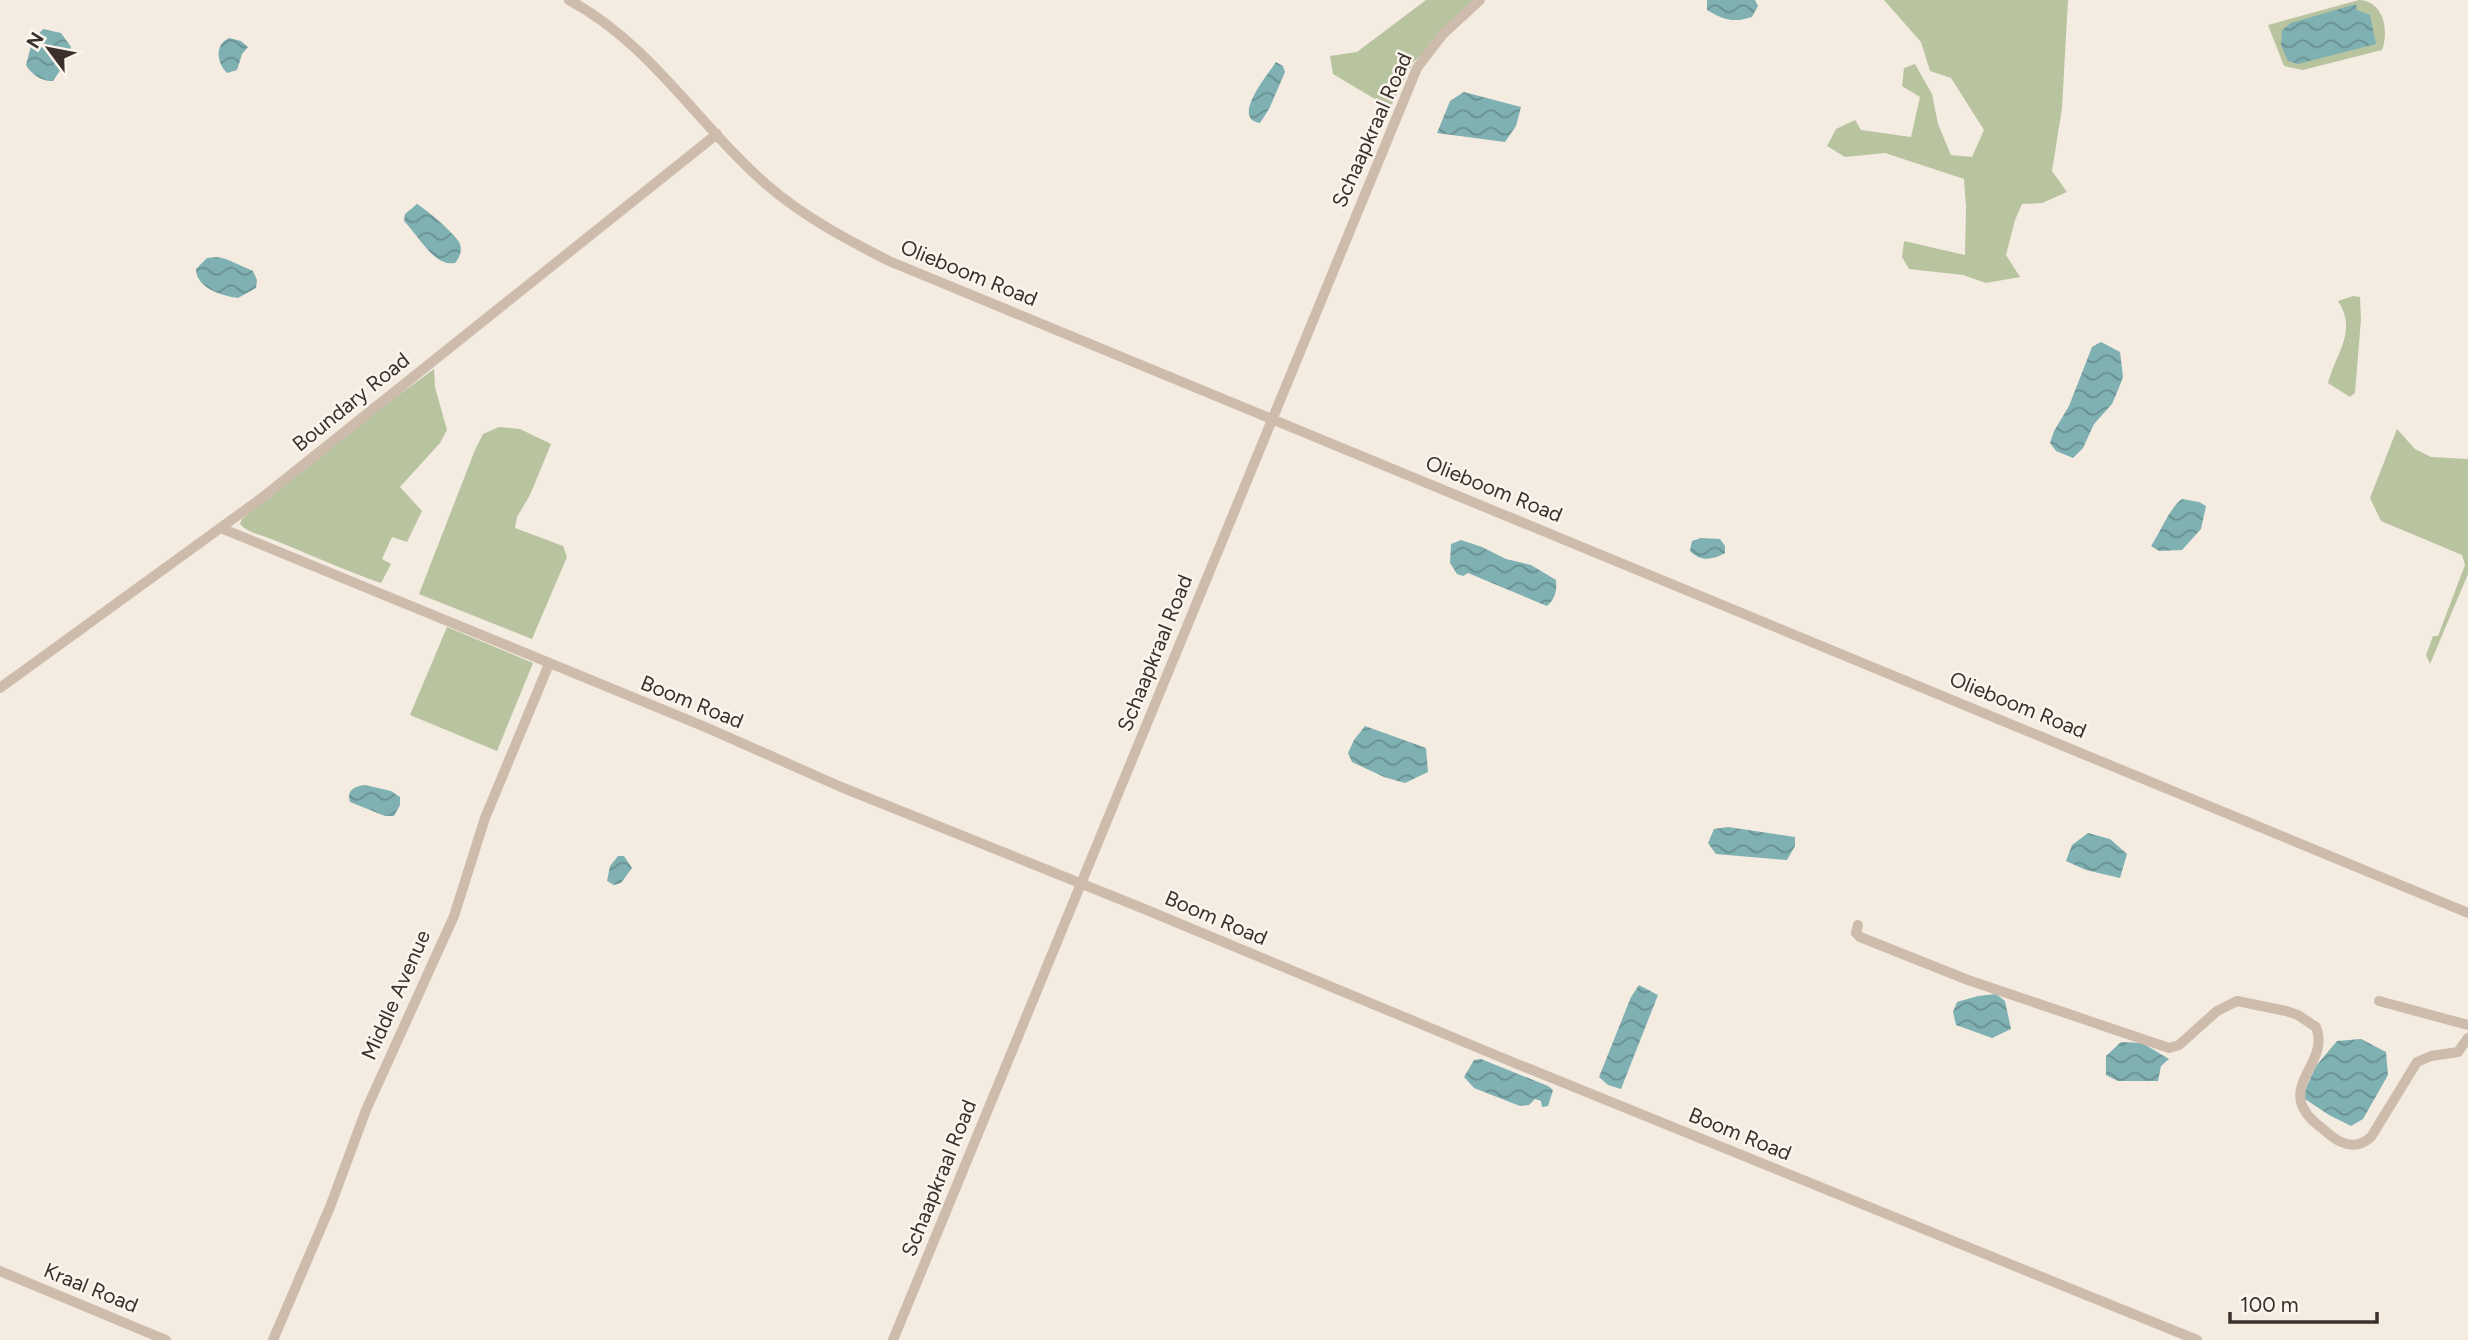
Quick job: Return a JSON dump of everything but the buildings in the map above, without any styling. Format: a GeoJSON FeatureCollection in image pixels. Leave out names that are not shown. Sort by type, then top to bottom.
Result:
{"type":"FeatureCollection","features":[{"type":"Feature","properties":{"kind":"street","name":"Olieboom Road"},"geometry":{"type":"LineString","coordinates":[[569,0],[631,44],[768,186],[840,236],[899,265],[2468,912]]}},
{"type":"Feature","properties":{"kind":"street","name":"Schaapkraal Road"},"geometry":{"type":"LineString","coordinates":[[893,1340],[1417,68],[1443,34],[1480,0]]}},
{"type":"Feature","properties":{"kind":"street","name":"Boundary Road"},"geometry":{"type":"LineString","coordinates":[[0,688],[274,489],[717,134]]}},
{"type":"Feature","properties":{"kind":"street","name":"Boom Road"},"geometry":{"type":"LineString","coordinates":[[221,528],[703,726],[841,788],[1081,883],[2197,1340]]}},
{"type":"Feature","properties":{"kind":"street","name":"Middle Avenue"},"geometry":{"type":"LineString","coordinates":[[273,1340],[330,1208],[366,1110],[454,916],[485,818],[549,664]]}},
{"type":"Feature","properties":{"kind":"street"},"geometry":{"type":"LineString","coordinates":[[1858,925],[1858,936],[1968,980],[2169,1048],[2177,1046],[2217,1011],[2231,1003],[2245,1003],[2298,1015],[2316,1027],[2319,1041],[2301,1090],[2300,1103],[2311,1120],[2335,1138],[2351,1145],[2364,1143],[2371,1137],[2417,1062],[2431,1056],[2456,1053],[2468,1038]]}},
{"type":"Feature","properties":{"kind":"street"},"geometry":{"type":"LineString","coordinates":[[2379,1001],[2468,1025]]}},
{"type":"Feature","properties":{"kind":"street","name":"Kraal Road"},"geometry":{"type":"LineString","coordinates":[[0,1271],[166,1340]]}},
{"type":"Feature","properties":{"kind":"green space"},"geometry":{"type":"Polygon","coordinates":[[[1426,0],[1475,0],[1412,64],[1390,108],[1333,74],[1330,56],[1357,52],[1426,0]]]}},
{"type":"Feature","properties":{"kind":"green space"},"geometry":{"type":"Polygon","coordinates":[[[1884,0],[2068,0],[2062,108],[2052,171],[2067,192],[2042,203],[2022,204],[2006,255],[2020,277],[1986,283],[1963,275],[1909,269],[1902,257],[1904,241],[1965,255],[1964,179],[1885,153],[1845,157],[1827,146],[1836,129],[1855,120],[1861,130],[1911,137],[1920,97],[1902,86],[1904,68],[1915,64],[1932,94],[1938,124],[1951,155],[1972,157],[1984,130],[1951,78],[1930,71],[1921,42],[1884,0]]]}},
{"type":"Feature","properties":{"kind":"green space"},"geometry":{"type":"Polygon","coordinates":[[[2359,0],[2367,2],[2379,11],[2385,34],[2382,50],[2303,70],[2284,66],[2268,25],[2359,0]]]}},
{"type":"Feature","properties":{"kind":"green space"},"geometry":{"type":"Polygon","coordinates":[[[2353,296],[2360,297],[2361,319],[2355,393],[2350,397],[2328,383],[2346,332],[2344,312],[2338,301],[2353,296]]]}},
{"type":"Feature","properties":{"kind":"green space"},"geometry":{"type":"Polygon","coordinates":[[[434,369],[435,387],[447,430],[440,443],[400,487],[422,511],[407,542],[392,537],[382,559],[391,564],[381,583],[250,531],[240,524],[242,519],[359,424],[434,369]]]}},
{"type":"Feature","properties":{"kind":"green space"},"geometry":{"type":"Polygon","coordinates":[[[499,427],[520,429],[551,444],[530,495],[517,517],[515,528],[563,546],[567,557],[532,639],[419,594],[475,450],[483,434],[499,427]]]}},
{"type":"Feature","properties":{"kind":"green space"},"geometry":{"type":"Polygon","coordinates":[[[2397,429],[2415,449],[2431,457],[2468,459],[2468,574],[2430,664],[2426,655],[2433,636],[2438,636],[2465,565],[2462,555],[2381,521],[2370,498],[2397,429]]]}},
{"type":"Feature","properties":{"kind":"green space"},"geometry":{"type":"Polygon","coordinates":[[[447,627],[533,663],[497,751],[410,715],[447,627]]]}},
{"type":"Feature","properties":{"kind":"water"},"geometry":{"type":"Polygon","coordinates":[[[1707,0],[1755,0],[1758,6],[1752,17],[1729,20],[1707,10],[1707,0]]]}},
{"type":"Feature","properties":{"kind":"water"},"geometry":{"type":"Polygon","coordinates":[[[2356,4],[2357,10],[2370,15],[2376,44],[2298,64],[2288,61],[2281,45],[2282,30],[2291,23],[2356,4]]]}},
{"type":"Feature","properties":{"kind":"water"},"geometry":{"type":"Polygon","coordinates":[[[43,29],[61,33],[71,47],[67,60],[53,81],[37,77],[26,65],[32,42],[43,29]]]}},
{"type":"Feature","properties":{"kind":"water"},"geometry":{"type":"Polygon","coordinates":[[[229,38],[241,41],[248,47],[242,54],[237,70],[227,73],[221,64],[219,50],[229,38]]]}},
{"type":"Feature","properties":{"kind":"water"},"geometry":{"type":"Polygon","coordinates":[[[1276,62],[1283,66],[1285,72],[1260,123],[1252,120],[1250,105],[1276,62]]]}},
{"type":"Feature","properties":{"kind":"water"},"geometry":{"type":"Polygon","coordinates":[[[1464,92],[1521,107],[1516,126],[1505,142],[1437,133],[1450,101],[1464,92]]]}},
{"type":"Feature","properties":{"kind":"water"},"geometry":{"type":"Polygon","coordinates":[[[417,204],[459,242],[460,253],[455,263],[447,263],[433,255],[404,221],[405,214],[417,204]]]}},
{"type":"Feature","properties":{"kind":"water"},"geometry":{"type":"Polygon","coordinates":[[[217,257],[253,271],[257,280],[256,288],[238,298],[218,293],[205,286],[197,276],[196,269],[207,258],[217,257]]]}},
{"type":"Feature","properties":{"kind":"water"},"geometry":{"type":"Polygon","coordinates":[[[2101,342],[2120,352],[2123,377],[2112,404],[2094,424],[2083,448],[2073,458],[2056,451],[2050,443],[2069,406],[2092,347],[2101,342]]]}},
{"type":"Feature","properties":{"kind":"water"},"geometry":{"type":"Polygon","coordinates":[[[2182,499],[2206,506],[2201,529],[2182,550],[2159,551],[2151,546],[2169,514],[2182,499]]]}},
{"type":"Feature","properties":{"kind":"water"},"geometry":{"type":"Polygon","coordinates":[[[1701,538],[1720,539],[1725,546],[1725,553],[1707,559],[1694,555],[1690,551],[1692,541],[1701,538]]]}},
{"type":"Feature","properties":{"kind":"water"},"geometry":{"type":"Polygon","coordinates":[[[1461,540],[1506,559],[1531,565],[1556,580],[1552,601],[1547,606],[1468,573],[1463,576],[1457,574],[1450,563],[1451,544],[1461,540]]]}},
{"type":"Feature","properties":{"kind":"water"},"geometry":{"type":"Polygon","coordinates":[[[1365,726],[1426,748],[1428,772],[1405,783],[1384,777],[1352,762],[1348,753],[1365,726]]]}},
{"type":"Feature","properties":{"kind":"water"},"geometry":{"type":"Polygon","coordinates":[[[365,785],[391,791],[400,797],[400,805],[394,816],[385,816],[350,802],[349,794],[352,789],[365,785]]]}},
{"type":"Feature","properties":{"kind":"water"},"geometry":{"type":"Polygon","coordinates":[[[1728,827],[1795,837],[1795,846],[1787,860],[1716,854],[1708,843],[1714,829],[1728,827]]]}},
{"type":"Feature","properties":{"kind":"water"},"geometry":{"type":"Polygon","coordinates":[[[2088,833],[2110,839],[2127,854],[2120,878],[2086,870],[2066,861],[2072,845],[2088,833]]]}},
{"type":"Feature","properties":{"kind":"water"},"geometry":{"type":"Polygon","coordinates":[[[618,856],[624,856],[632,868],[621,883],[614,885],[607,881],[610,866],[618,856]]]}},
{"type":"Feature","properties":{"kind":"water"},"geometry":{"type":"Polygon","coordinates":[[[1639,985],[1658,995],[1621,1089],[1608,1085],[1599,1077],[1631,997],[1639,985]]]}},
{"type":"Feature","properties":{"kind":"water"},"geometry":{"type":"Polygon","coordinates":[[[1996,994],[2005,1001],[2011,1029],[1992,1038],[1956,1025],[1953,1012],[1957,1002],[1996,994]]]}},
{"type":"Feature","properties":{"kind":"water"},"geometry":{"type":"Polygon","coordinates":[[[2361,1039],[2386,1052],[2388,1075],[2363,1119],[2351,1126],[2302,1097],[2316,1066],[2337,1041],[2361,1039]]]}},
{"type":"Feature","properties":{"kind":"water"},"geometry":{"type":"Polygon","coordinates":[[[2121,1042],[2142,1043],[2169,1059],[2161,1066],[2158,1081],[2118,1081],[2106,1075],[2106,1056],[2121,1042]]]}},
{"type":"Feature","properties":{"kind":"water"},"geometry":{"type":"Polygon","coordinates":[[[1481,1059],[1548,1086],[1553,1090],[1548,1106],[1542,1107],[1541,1101],[1535,1099],[1529,1105],[1520,1106],[1474,1088],[1464,1077],[1474,1060],[1481,1059]]]}}]}
